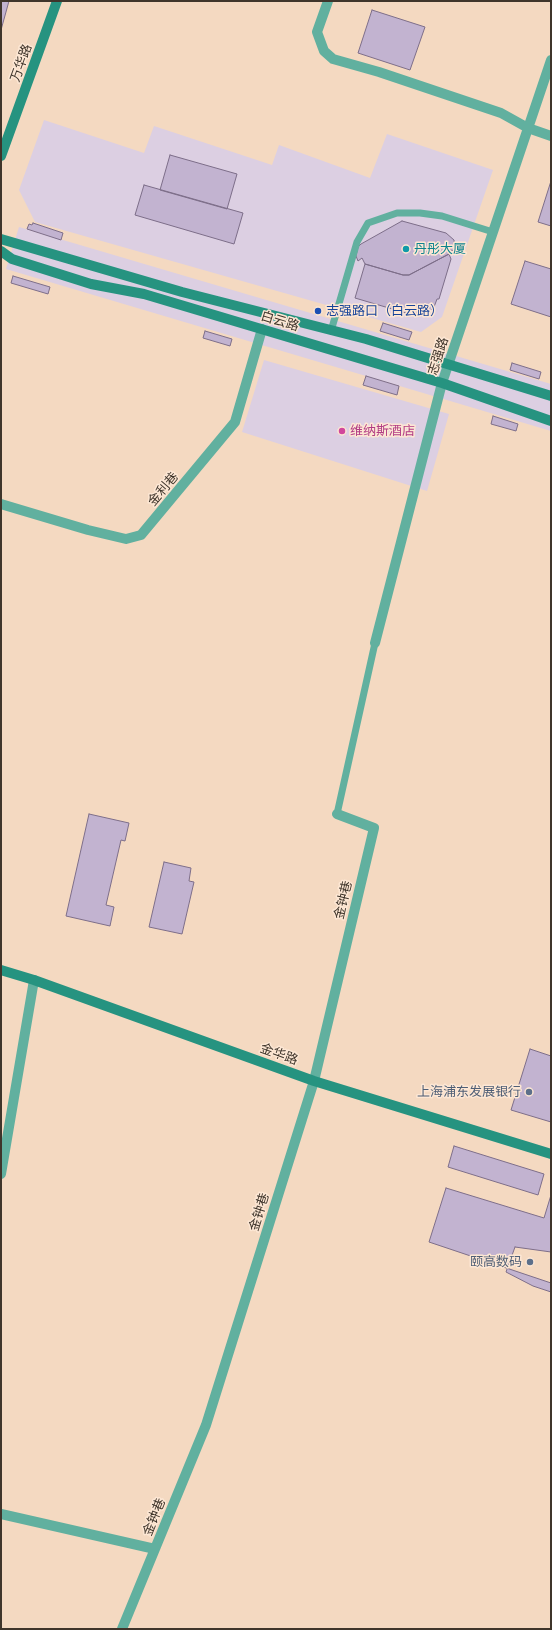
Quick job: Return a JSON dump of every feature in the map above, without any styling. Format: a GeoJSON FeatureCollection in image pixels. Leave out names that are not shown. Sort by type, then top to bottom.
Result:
{"type":"FeatureCollection","features":[{"type":"Feature","properties":{"kind":"main road","name":"万华路"},"geometry":{"type":"LineString","coordinates":[[1,156],[57,1]]}},
{"type":"Feature","properties":{"kind":"main road","name":"白云路"},"geometry":{"type":"LineString","coordinates":[[1,239],[182,292],[366,340],[551,396]]}},
{"type":"Feature","properties":{"kind":"main road","name":"白云路"},"geometry":{"type":"LineString","coordinates":[[1,251],[12,259],[91,284],[144,294],[262,329],[442,383],[551,421]]}},
{"type":"Feature","properties":{"kind":"main road","name":"金华路"},"geometry":{"type":"LineString","coordinates":[[1,970],[34,980],[314,1081],[551,1154]]}},
{"type":"Feature","properties":{"kind":"street"},"geometry":{"type":"LineString","coordinates":[[328,1],[317,32],[324,51],[333,59],[379,72],[501,113],[528,128],[551,136]]}},
{"type":"Feature","properties":{"kind":"street","name":"志强路"},"geometry":{"type":"LineString","coordinates":[[375,643],[442,383],[551,60]]}},
{"type":"Feature","properties":{"kind":"street","name":"金利巷"},"geometry":{"type":"LineString","coordinates":[[1,504],[88,530],[126,539],[141,535],[235,422],[262,329]]}},
{"type":"Feature","properties":{"kind":"street","name":"金钟巷"},"geometry":{"type":"LineString","coordinates":[[122,1629],[206,1426],[314,1081],[374,828],[337,814]]}},
{"type":"Feature","properties":{"kind":"street"},"geometry":{"type":"LineString","coordinates":[[1,1174],[34,980]]}},
{"type":"Feature","properties":{"kind":"street"},"geometry":{"type":"LineString","coordinates":[[1,1514],[155,1548]]}},
{"type":"Feature","properties":{"kind":"lane"},"geometry":{"type":"LineString","coordinates":[[331,331],[357,242],[368,223],[397,213],[420,213],[442,216],[493,232]]}},
{"type":"Feature","properties":{"kind":"lane"},"geometry":{"type":"LineString","coordinates":[[337,814],[375,643]]}},
{"type":"Feature","properties":{"kind":"shaded area"},"geometry":{"type":"Polygon","coordinates":[[[44,120],[144,153],[154,126],[272,165],[279,145],[370,178],[387,134],[493,170],[442,317],[421,332],[35,222],[19,190],[44,120]]]}},
{"type":"Feature","properties":{"kind":"shaded area"},"geometry":{"type":"Polygon","coordinates":[[[19,227],[551,384],[551,431],[6,269],[19,227]]]}},
{"type":"Feature","properties":{"kind":"shaded area"},"geometry":{"type":"Polygon","coordinates":[[[264,360],[449,414],[427,491],[242,432],[264,360]]]}},
{"type":"Feature","properties":{"kind":"building"},"geometry":{"type":"Polygon","coordinates":[[[1,1],[9,1],[1,30],[1,1]]]}},
{"type":"Feature","properties":{"kind":"building"},"geometry":{"type":"Polygon","coordinates":[[[372,10],[425,27],[410,70],[358,53],[372,10]]]}},
{"type":"Feature","properties":{"kind":"building"},"geometry":{"type":"Polygon","coordinates":[[[170,155],[237,174],[227,209],[160,190],[170,155]]]}},
{"type":"Feature","properties":{"kind":"building"},"geometry":{"type":"Polygon","coordinates":[[[551,181],[551,226],[538,222],[551,181]]]}},
{"type":"Feature","properties":{"kind":"building"},"geometry":{"type":"Polygon","coordinates":[[[144,185],[243,213],[234,244],[135,215],[144,185]]]}},
{"type":"Feature","properties":{"kind":"building","name":"丹彤大厦"},"geometry":{"type":"Polygon","coordinates":[[[402,221],[446,233],[454,240],[455,251],[450,250],[449,254],[409,275],[403,275],[365,264],[362,258],[358,261],[356,256],[358,247],[361,244],[402,221]]]}},
{"type":"Feature","properties":{"kind":"building"},"geometry":{"type":"Polygon","coordinates":[[[33,223],[63,233],[61,240],[27,229],[29,224],[32,225],[33,223]]]}},
{"type":"Feature","properties":{"kind":"building"},"geometry":{"type":"Polygon","coordinates":[[[449,254],[451,259],[439,299],[437,299],[434,307],[428,313],[416,316],[355,298],[365,264],[403,275],[409,275],[449,254]]]}},
{"type":"Feature","properties":{"kind":"building"},"geometry":{"type":"Polygon","coordinates":[[[525,261],[551,269],[551,317],[511,304],[525,261]]]}},
{"type":"Feature","properties":{"kind":"building"},"geometry":{"type":"Polygon","coordinates":[[[13,276],[50,287],[48,294],[11,283],[13,276]]]}},
{"type":"Feature","properties":{"kind":"building"},"geometry":{"type":"Polygon","coordinates":[[[383,323],[412,332],[409,340],[380,331],[383,323]]]}},
{"type":"Feature","properties":{"kind":"building"},"geometry":{"type":"Polygon","coordinates":[[[205,331],[232,339],[230,346],[203,338],[205,331]]]}},
{"type":"Feature","properties":{"kind":"building"},"geometry":{"type":"Polygon","coordinates":[[[512,363],[541,372],[539,379],[510,370],[512,363]]]}},
{"type":"Feature","properties":{"kind":"building"},"geometry":{"type":"Polygon","coordinates":[[[366,376],[399,386],[397,395],[363,385],[366,376]]]}},
{"type":"Feature","properties":{"kind":"building"},"geometry":{"type":"Polygon","coordinates":[[[493,416],[518,424],[516,431],[491,424],[493,416]]]}},
{"type":"Feature","properties":{"kind":"building"},"geometry":{"type":"Polygon","coordinates":[[[89,814],[129,823],[125,841],[121,840],[106,905],[114,907],[110,926],[66,916],[89,814]]]}},
{"type":"Feature","properties":{"kind":"building"},"geometry":{"type":"Polygon","coordinates":[[[164,862],[191,868],[189,881],[194,882],[182,934],[149,927],[164,862]]]}},
{"type":"Feature","properties":{"kind":"building"},"geometry":{"type":"Polygon","coordinates":[[[530,1049],[551,1056],[551,1122],[511,1110],[530,1049]]]}},
{"type":"Feature","properties":{"kind":"building"},"geometry":{"type":"Polygon","coordinates":[[[454,1146],[544,1174],[538,1195],[448,1167],[454,1146]]]}},
{"type":"Feature","properties":{"kind":"building"},"geometry":{"type":"Polygon","coordinates":[[[446,1188],[544,1218],[551,1195],[551,1283],[429,1242],[446,1188]]]}},
{"type":"Feature","properties":{"kind":"building","name":"颐高数码"},"geometry":{"type":"Polygon","coordinates":[[[515,1247],[551,1252],[551,1292],[533,1286],[506,1272],[515,1247]]]}},
{"type":"Feature","properties":{"kind":"place","name":"丹彤大厦"},"geometry":{"type":"Point","coordinates":[406,249]}},
{"type":"Feature","properties":{"kind":"place","name":"志强路口（白云路）"},"geometry":{"type":"Point","coordinates":[318,311]}},
{"type":"Feature","properties":{"kind":"place","name":"维纳斯酒店"},"geometry":{"type":"Point","coordinates":[342,431]}},
{"type":"Feature","properties":{"kind":"place","name":"上海浦东发展银行"},"geometry":{"type":"Point","coordinates":[529,1092]}},
{"type":"Feature","properties":{"kind":"place","name":"颐高数码"},"geometry":{"type":"Point","coordinates":[530,1262]}}]}
